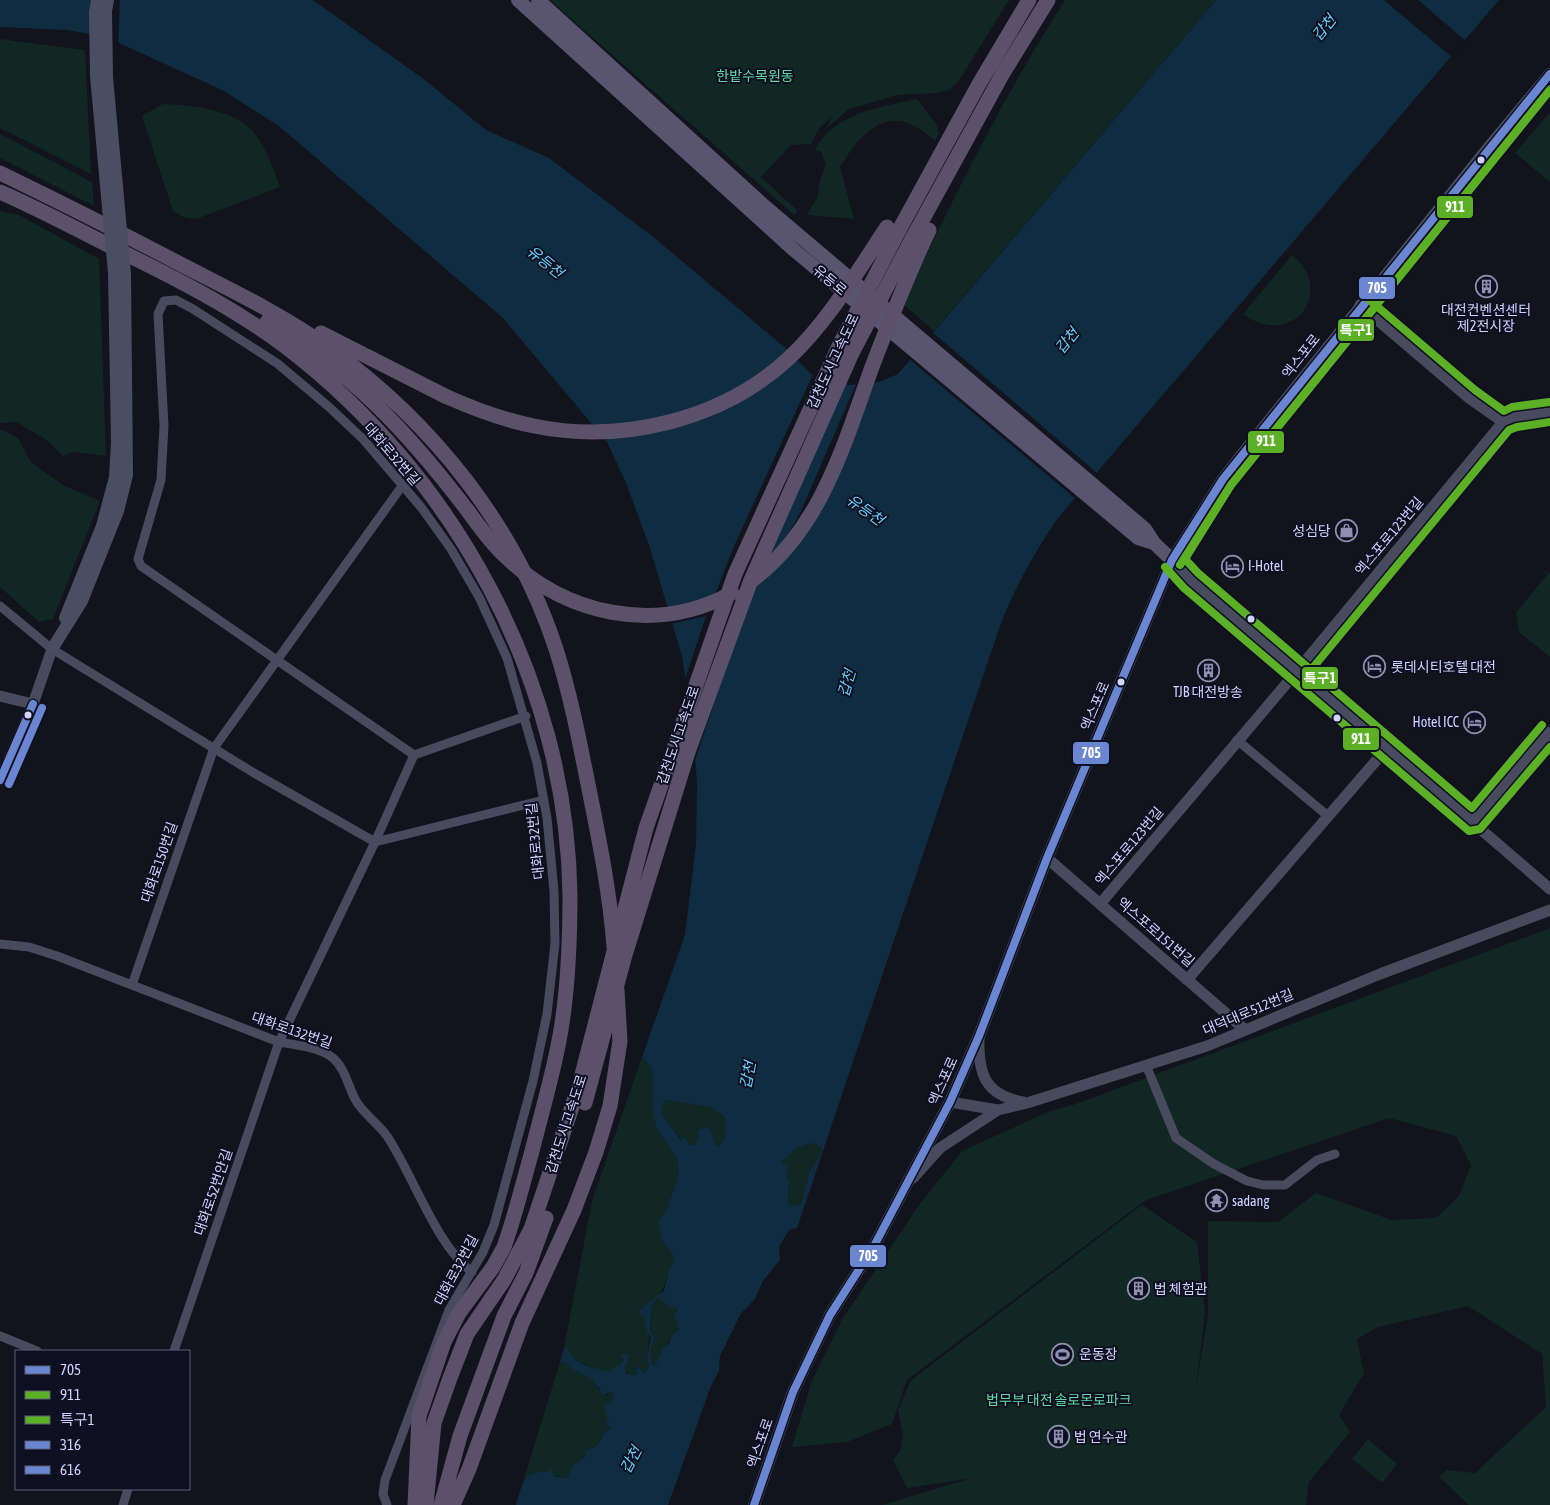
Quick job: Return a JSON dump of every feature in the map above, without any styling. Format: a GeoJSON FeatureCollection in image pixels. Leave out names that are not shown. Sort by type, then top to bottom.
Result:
{"type":"FeatureCollection","features":[{"type":"Feature","properties":{"kind":"highway","name":"갑천도시고속도로"},"geometry":{"type":"LineString","coordinates":[[426,1505],[434,1423],[467,1334],[504,1280],[531,1229],[580,1101],[646,828],[735,574],[893,229],[1029,0]]}},
{"type":"Feature","properties":{"kind":"highway","name":"갑천도시고속도로"},"geometry":{"type":"LineString","coordinates":[[441,1505],[460,1436],[504,1316],[526,1273],[688,752],[750,580],[852,353],[954,159],[972,132],[1003,73],[1048,0]]}},
{"type":"Feature","properties":{"kind":"highway"},"geometry":{"type":"LineString","coordinates":[[189,285],[215,294],[252,313],[304,345],[334,367],[400,427],[504,555],[551,592],[587,608],[633,616],[678,613],[718,601],[746,585],[772,566],[788,548],[814,510],[846,438],[901,289],[972,132]]}},
{"type":"Feature","properties":{"kind":"highway"},"geometry":{"type":"LineString","coordinates":[[0,172],[261,306],[328,347],[396,402],[454,463],[486,507],[510,547],[540,607],[568,690],[611,897],[620,1041],[610,1106],[596,1152],[580,1193],[522,1323],[469,1469],[453,1505]]}},
{"type":"Feature","properties":{"kind":"highway"},"geometry":{"type":"LineString","coordinates":[[0,192],[31,205],[189,285],[255,325],[315,370],[378,429],[427,487],[482,573],[512,633],[539,709],[558,792],[567,850],[570,893],[566,987],[559,1041],[545,1101],[504,1247],[493,1267],[451,1326],[419,1416],[415,1505]]}},
{"type":"Feature","properties":{"kind":"highway"},"geometry":{"type":"LineString","coordinates":[[261,306],[282,312],[445,396],[494,416],[534,426],[577,432],[639,428],[690,416],[738,395],[788,359],[824,318],[893,229]]}},
{"type":"Feature","properties":{"kind":"main road"},"geometry":{"type":"LineString","coordinates":[[97,0],[95,12],[96,76],[120,273]]}},
{"type":"Feature","properties":{"kind":"main road"},"geometry":{"type":"LineString","coordinates":[[52,650],[102,526],[115,477],[120,273],[107,77],[106,11],[108,0]]}},
{"type":"Feature","properties":{"kind":"main road","name":"유등로"},"geometry":{"type":"LineString","coordinates":[[518,0],[754,214],[798,244],[1145,529],[1154,543],[1172,560]]}},
{"type":"Feature","properties":{"kind":"main road","name":"유등로"},"geometry":{"type":"LineString","coordinates":[[538,0],[786,224],[798,244]]}},
{"type":"Feature","properties":{"kind":"main road","name":"엑스포로"},"geometry":{"type":"LineString","coordinates":[[754,1505],[793,1392],[830,1315],[874,1246],[950,1102],[979,1036],[1047,858],[1172,560],[1223,479],[1360,305],[1550,74]]}},
{"type":"Feature","properties":{"kind":"street","name":"대화로32번길"},"geometry":{"type":"LineString","coordinates":[[278,659],[141,566],[138,559],[161,480],[164,426],[158,314],[164,301],[176,300],[193,309],[278,364],[363,439],[421,507],[450,549],[479,597],[507,658],[526,716],[544,800],[554,891],[554,944],[547,1014],[516,1151],[494,1224],[483,1252],[443,1324],[385,1480],[383,1494],[387,1505]]}},
{"type":"Feature","properties":{"kind":"street"},"geometry":{"type":"LineString","coordinates":[[1360,305],[1449,381],[1503,422],[1514,417],[1550,412]]}},
{"type":"Feature","properties":{"kind":"street","name":"엑스포로123번길"},"geometry":{"type":"LineString","coordinates":[[1100,904],[1298,670],[1503,422]]}},
{"type":"Feature","properties":{"kind":"street","name":"대화로150번길"},"geometry":{"type":"LineString","coordinates":[[132,985],[214,748],[402,486]]}},
{"type":"Feature","properties":{"kind":"street"},"geometry":{"type":"LineString","coordinates":[[1172,560],[1191,580],[1298,670],[1550,889]]}},
{"type":"Feature","properties":{"kind":"street"},"geometry":{"type":"LineString","coordinates":[[0,606],[52,650],[375,842],[544,800]]}},
{"type":"Feature","properties":{"kind":"street"},"geometry":{"type":"LineString","coordinates":[[0,780],[33,704],[52,650]]}},
{"type":"Feature","properties":{"kind":"street"},"geometry":{"type":"LineString","coordinates":[[278,659],[414,755],[526,716]]}},
{"type":"Feature","properties":{"kind":"street"},"geometry":{"type":"LineString","coordinates":[[0,696],[33,704]]}},
{"type":"Feature","properties":{"kind":"street"},"geometry":{"type":"LineString","coordinates":[[1473,822],[1550,732]]}},
{"type":"Feature","properties":{"kind":"street"},"geometry":{"type":"LineString","coordinates":[[1237,740],[1328,816]]}},
{"type":"Feature","properties":{"kind":"street"},"geometry":{"type":"LineString","coordinates":[[1187,980],[1387,748]]}},
{"type":"Feature","properties":{"kind":"street","name":"대화로52번안길"},"geometry":{"type":"LineString","coordinates":[[174,1350],[279,1042],[375,842],[414,755]]}},
{"type":"Feature","properties":{"kind":"street","name":"엑스포로151번길"},"geometry":{"type":"LineString","coordinates":[[1047,858],[1244,1029]]}},
{"type":"Feature","properties":{"kind":"street","name":"대덕대로512번길"},"geometry":{"type":"LineString","coordinates":[[950,1102],[998,1110],[1027,1103],[1207,1046],[1244,1029],[1550,910]]}},
{"type":"Feature","properties":{"kind":"street","name":"대화로132번길"},"geometry":{"type":"LineString","coordinates":[[0,944],[29,947],[57,956],[279,1042],[312,1049],[333,1058],[344,1075],[355,1101],[387,1135],[443,1237],[464,1266],[472,1272]]}},
{"type":"Feature","properties":{"kind":"street"},"geometry":{"type":"LineString","coordinates":[[979,1036],[978,1059],[990,1088],[1001,1097],[1027,1103]]}},
{"type":"Feature","properties":{"kind":"street"},"geometry":{"type":"LineString","coordinates":[[1146,1065],[1176,1138],[1208,1161],[1247,1181],[1263,1185],[1285,1185],[1317,1160],[1335,1154]]}},
{"type":"Feature","properties":{"kind":"street"},"geometry":{"type":"LineString","coordinates":[[910,1181],[940,1148],[998,1110]]}},
{"type":"Feature","properties":{"kind":"street"},"geometry":{"type":"LineString","coordinates":[[0,1336],[35,1350]]}},
{"type":"Feature","properties":{"kind":"street"},"geometry":{"type":"LineString","coordinates":[[123,1505],[128,1490]]}},
{"type":"Feature","properties":{"kind":"green space","name":"한밭수목원동"},"geometry":{"type":"Polygon","coordinates":[[[550,0],[1009,0],[958,82],[949,90],[937,93],[897,95],[849,109],[827,128],[832,117],[820,127],[811,144],[791,145],[761,177],[798,211],[794,215],[550,0]]]}},
{"type":"Feature","properties":{"kind":"green space"},"geometry":{"type":"Polygon","coordinates":[[[1065,0],[1216,0],[934,331],[903,304],[940,226],[999,111],[1065,0]]]}},
{"type":"Feature","properties":{"kind":"green space"},"geometry":{"type":"Polygon","coordinates":[[[0,39],[85,50],[91,174],[0,128],[0,39]]]}},
{"type":"Feature","properties":{"kind":"green space"},"geometry":{"type":"Polygon","coordinates":[[[917,99],[937,125],[939,134],[935,141],[920,129],[906,122],[893,121],[881,124],[870,130],[859,140],[840,167],[854,219],[807,215],[818,196],[820,180],[826,164],[821,152],[815,150],[823,138],[833,128],[859,114],[917,99]]]}},
{"type":"Feature","properties":{"kind":"green space"},"geometry":{"type":"Polygon","coordinates":[[[163,104],[209,109],[243,122],[256,135],[268,156],[280,187],[196,219],[186,218],[173,211],[142,116],[163,104]]]}},
{"type":"Feature","properties":{"kind":"green space"},"geometry":{"type":"Polygon","coordinates":[[[1550,112],[1550,182],[1515,153],[1550,112]]]}},
{"type":"Feature","properties":{"kind":"green space"},"geometry":{"type":"Polygon","coordinates":[[[0,134],[92,182],[94,206],[0,158],[0,134]]]}},
{"type":"Feature","properties":{"kind":"green space"},"geometry":{"type":"Polygon","coordinates":[[[0,211],[19,215],[99,259],[106,456],[73,452],[63,456],[45,439],[16,422],[0,423],[0,211]]]}},
{"type":"Feature","properties":{"kind":"green space"},"geometry":{"type":"Polygon","coordinates":[[[1292,255],[1305,270],[1310,285],[1309,299],[1303,312],[1292,321],[1278,325],[1261,323],[1243,314],[1292,255]]]}},
{"type":"Feature","properties":{"kind":"green space"},"geometry":{"type":"Polygon","coordinates":[[[0,429],[18,438],[31,462],[63,485],[100,501],[53,619],[39,622],[0,587],[0,429]]]}},
{"type":"Feature","properties":{"kind":"green space"},"geometry":{"type":"Polygon","coordinates":[[[1550,571],[1550,657],[1519,632],[1516,613],[1550,571]]]}},
{"type":"Feature","properties":{"kind":"green space","name":"법무부 대전 솔로몬로파크"},"geometry":{"type":"Polygon","coordinates":[[[1550,928],[1550,1505],[1469,1505],[1439,1477],[1447,1470],[1475,1473],[1546,1407],[1542,1354],[1468,1306],[1378,1327],[1357,1339],[1364,1373],[1339,1415],[1350,1432],[1309,1482],[1306,1505],[882,1505],[972,1478],[907,1488],[893,1460],[900,1451],[903,1434],[898,1411],[910,1381],[1142,1205],[1197,1242],[1205,1312],[1196,1388],[1208,1314],[1208,1221],[1278,1222],[1316,1193],[1392,1220],[1436,1218],[1459,1196],[1471,1165],[1456,1136],[1389,1118],[1146,1200],[907,1380],[892,1424],[847,1442],[792,1447],[811,1383],[841,1321],[919,1205],[962,1151],[1050,1111],[1073,1105],[1550,928]]]}},
{"type":"Feature","properties":{"kind":"green space"},"geometry":{"type":"Polygon","coordinates":[[[642,1057],[652,1069],[653,1113],[656,1128],[677,1159],[679,1173],[666,1211],[663,1243],[672,1253],[674,1262],[660,1295],[649,1305],[641,1308],[650,1334],[647,1359],[649,1366],[644,1374],[640,1368],[634,1376],[625,1371],[626,1355],[622,1355],[622,1365],[612,1372],[584,1364],[573,1358],[568,1350],[564,1348],[592,1201],[642,1057]]]}},
{"type":"Feature","properties":{"kind":"green space"},"geometry":{"type":"Polygon","coordinates":[[[667,1100],[710,1107],[724,1116],[725,1131],[720,1145],[716,1146],[709,1125],[699,1136],[695,1145],[690,1145],[684,1136],[682,1140],[660,1113],[663,1103],[667,1100]]]}},
{"type":"Feature","properties":{"kind":"green space"},"geometry":{"type":"Polygon","coordinates":[[[812,1143],[822,1148],[814,1166],[810,1169],[801,1204],[793,1206],[788,1203],[789,1181],[785,1178],[787,1172],[780,1162],[797,1148],[812,1143]]]}},
{"type":"Feature","properties":{"kind":"green space"},"geometry":{"type":"Polygon","coordinates":[[[658,1298],[672,1308],[676,1307],[679,1330],[672,1335],[655,1366],[652,1364],[650,1342],[652,1304],[658,1298]]]}},
{"type":"Feature","properties":{"kind":"green space"},"geometry":{"type":"Polygon","coordinates":[[[560,1362],[565,1362],[595,1380],[594,1383],[605,1396],[610,1392],[614,1394],[610,1404],[605,1404],[612,1428],[601,1438],[597,1446],[586,1451],[586,1456],[572,1466],[567,1478],[538,1472],[528,1478],[522,1485],[560,1362]]]}},
{"type":"Feature","properties":{"kind":"green space"},"geometry":{"type":"Polygon","coordinates":[[[1368,1439],[1397,1464],[1382,1483],[1352,1459],[1368,1439]]]}},
{"type":"Feature","properties":{"kind":"water"},"geometry":{"type":"Polygon","coordinates":[[[0,0],[313,0],[425,80],[486,130],[549,158],[652,236],[782,345],[811,374],[849,385],[879,382],[898,374],[1216,0],[1499,0],[1058,518],[1026,570],[1000,626],[797,1228],[789,1230],[779,1247],[780,1260],[763,1281],[755,1299],[741,1313],[720,1356],[719,1371],[711,1386],[668,1505],[516,1505],[522,1485],[528,1476],[539,1472],[547,1472],[551,1469],[554,1476],[567,1478],[572,1466],[586,1456],[585,1451],[597,1446],[605,1432],[611,1428],[606,1423],[609,1417],[605,1413],[605,1404],[610,1404],[614,1394],[610,1392],[602,1396],[600,1389],[594,1383],[595,1380],[572,1369],[565,1362],[560,1362],[564,1348],[568,1349],[571,1355],[581,1363],[610,1372],[617,1365],[621,1365],[623,1359],[621,1355],[626,1355],[627,1352],[629,1356],[625,1368],[626,1373],[636,1375],[638,1365],[644,1374],[649,1366],[647,1359],[651,1336],[647,1332],[644,1316],[640,1315],[638,1311],[664,1291],[669,1269],[674,1262],[672,1253],[663,1243],[658,1221],[666,1211],[679,1173],[677,1159],[656,1128],[653,1113],[652,1069],[642,1057],[685,935],[696,844],[697,782],[692,722],[682,656],[649,545],[626,483],[607,442],[503,318],[279,126],[222,90],[106,37],[67,30],[0,27],[0,0]],[[667,1100],[663,1103],[661,1113],[681,1140],[685,1136],[690,1145],[695,1145],[699,1136],[697,1130],[704,1129],[709,1125],[716,1146],[720,1145],[725,1131],[724,1116],[710,1107],[667,1100]],[[812,1143],[797,1148],[781,1162],[788,1166],[786,1178],[789,1180],[788,1203],[793,1206],[801,1204],[810,1169],[814,1166],[822,1148],[812,1143]],[[658,1298],[652,1304],[650,1330],[655,1340],[651,1348],[651,1354],[652,1364],[655,1366],[663,1348],[668,1345],[672,1335],[679,1330],[677,1320],[673,1318],[677,1311],[676,1307],[672,1308],[658,1298]]]}},
{"type":"Feature","properties":{"kind":"pier"},"geometry":{"type":"Polygon","coordinates":[[[92,0],[120,0],[118,46],[105,40],[92,0]]]}},
{"type":"Feature","properties":{"kind":"pier"},"geometry":{"type":"Polygon","coordinates":[[[1384,0],[1418,0],[1467,42],[1453,58],[1384,0]]]}},
{"type":"Feature","properties":{"kind":"pier"},"geometry":{"type":"Polygon","coordinates":[[[931,331],[1098,474],[1077,500],[908,358],[931,331]]]}},
{"type":"Feature","properties":{"kind":"pier"},"geometry":{"type":"Polygon","coordinates":[[[814,372],[846,382],[765,563],[787,536],[801,511],[857,382],[869,381],[813,512],[757,583],[731,651],[693,767],[684,682],[706,616],[671,624],[667,611],[713,600],[735,544],[814,372]]]}},
{"type":"Feature","properties":{"kind":"transit line","name":"705"},"geometry":{"type":"LineString","coordinates":[[754,1505],[793,1392],[830,1315],[874,1246],[950,1102],[979,1036],[1047,858],[1172,560],[1223,479],[1550,74]]}},
{"type":"Feature","properties":{"kind":"transit line","name":"911"},"geometry":{"type":"LineString","coordinates":[[1180,565],[1231,485],[1550,90]]}},
{"type":"Feature","properties":{"kind":"transit line","name":"특구1"},"geometry":{"type":"LineString","coordinates":[[1542,725],[1472,808],[1198,573],[1185,559],[1231,485],[1550,90]]}},
{"type":"Feature","properties":{"kind":"transit line","name":"특구1"},"geometry":{"type":"LineString","coordinates":[[1366,297],[1475,390],[1504,411],[1512,407],[1549,402]]}},
{"type":"Feature","properties":{"kind":"transit line","name":"911"},"geometry":{"type":"LineString","coordinates":[[1306,676],[1509,430],[1550,422]]}},
{"type":"Feature","properties":{"kind":"transit line","name":"911"},"geometry":{"type":"LineString","coordinates":[[1165,567],[1184,588],[1469,831],[1480,829],[1550,747]]}},
{"type":"Feature","properties":{"kind":"transit line","name":"316"},"geometry":{"type":"LineString","coordinates":[[0,780],[33,704]]}},
{"type":"Feature","properties":{"kind":"transit line","name":"616"},"geometry":{"type":"LineString","coordinates":[[9,784],[42,708]]}},
{"type":"Feature","properties":{"kind":"place","name":"대전컨벤션센터 제2전시장"},"geometry":{"type":"Point","coordinates":[1486,287]}},
{"type":"Feature","properties":{"kind":"place","name":"성심당"},"geometry":{"type":"Point","coordinates":[1347,531]}},
{"type":"Feature","properties":{"kind":"place","name":"I-Hotel"},"geometry":{"type":"Point","coordinates":[1232,566]}},
{"type":"Feature","properties":{"kind":"place","name":"롯데시티호텔 대전"},"geometry":{"type":"Point","coordinates":[1375,667]}},
{"type":"Feature","properties":{"kind":"place","name":"TJB 대전방송"},"geometry":{"type":"Point","coordinates":[1208,670]}},
{"type":"Feature","properties":{"kind":"place","name":"Hotel ICC"},"geometry":{"type":"Point","coordinates":[1475,722]}},
{"type":"Feature","properties":{"kind":"place","name":"sadang"},"geometry":{"type":"Point","coordinates":[1216,1201]}},
{"type":"Feature","properties":{"kind":"place","name":"법 체험관"},"geometry":{"type":"Point","coordinates":[1138,1289]}},
{"type":"Feature","properties":{"kind":"place","name":"운동장"},"geometry":{"type":"Point","coordinates":[1063,1354]}},
{"type":"Feature","properties":{"kind":"place","name":"법 연수관"},"geometry":{"type":"Point","coordinates":[1058,1437]}},
{"type":"Feature","properties":{"kind":"water label","name":"갑천"},"geometry":{"type":"Point","coordinates":[1324,28]}},
{"type":"Feature","properties":{"kind":"water label","name":"유등천"},"geometry":{"type":"Point","coordinates":[545,262]}},
{"type":"Feature","properties":{"kind":"water label","name":"갑천"},"geometry":{"type":"Point","coordinates":[1067,341]}},
{"type":"Feature","properties":{"kind":"water label","name":"유등천"},"geometry":{"type":"Point","coordinates":[865,510]}},
{"type":"Feature","properties":{"kind":"water label","name":"갑천"},"geometry":{"type":"Point","coordinates":[847,683]}},
{"type":"Feature","properties":{"kind":"water label","name":"갑천"},"geometry":{"type":"Point","coordinates":[748,1075]}},
{"type":"Feature","properties":{"kind":"water label","name":"갑천"},"geometry":{"type":"Point","coordinates":[631,1460]}}]}
